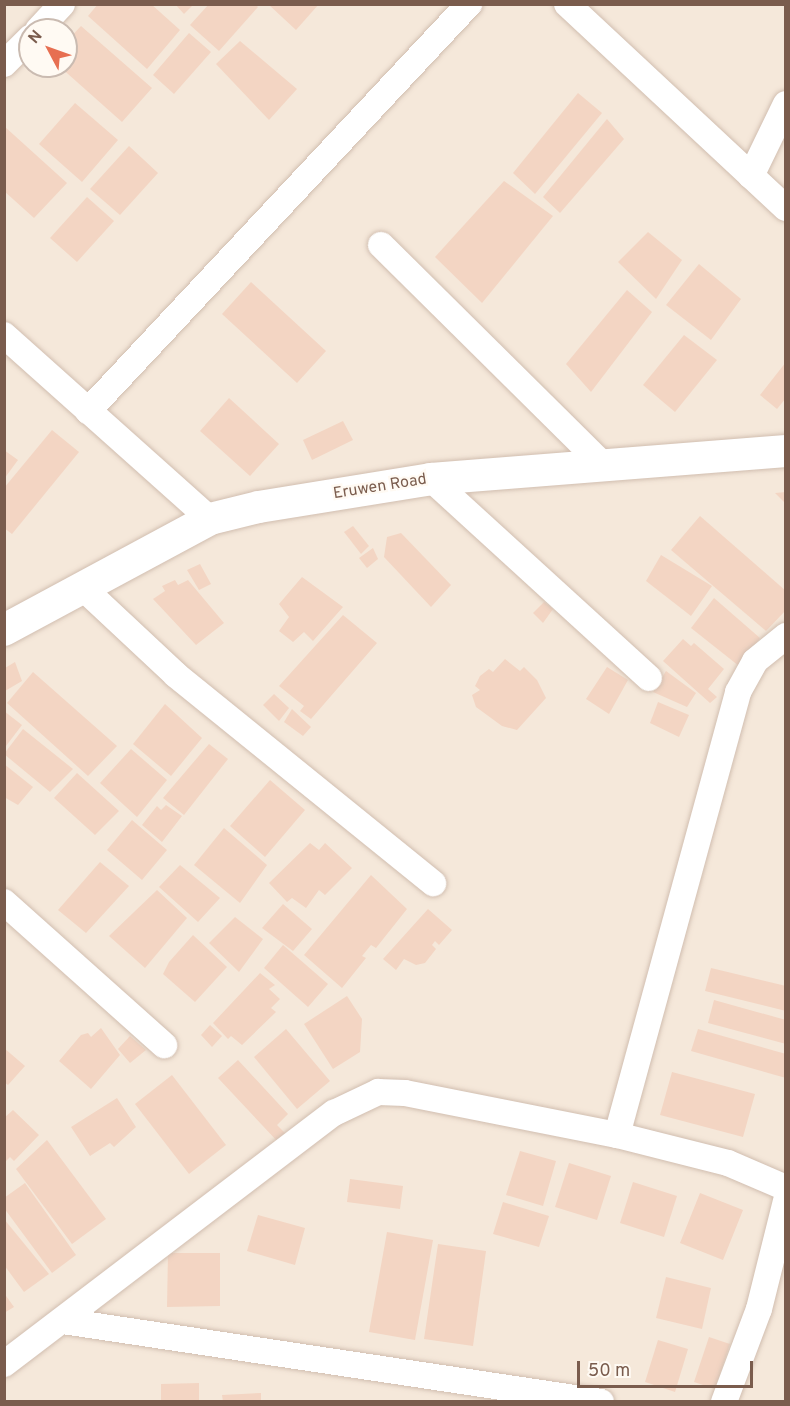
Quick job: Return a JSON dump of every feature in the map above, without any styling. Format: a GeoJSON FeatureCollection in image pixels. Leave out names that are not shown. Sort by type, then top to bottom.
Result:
{"type":"FeatureCollection","features":[{"type":"Feature","properties":{"kind":"street"},"geometry":{"type":"LineString","coordinates":[[49,18],[62,4]]}},
{"type":"Feature","properties":{"kind":"street"},"geometry":{"type":"LineString","coordinates":[[87,411],[469,4]]}},
{"type":"Feature","properties":{"kind":"street"},"geometry":{"type":"LineString","coordinates":[[567,4],[786,208]]}},
{"type":"Feature","properties":{"kind":"street"},"geometry":{"type":"LineString","coordinates":[[4,64],[18,50]]}},
{"type":"Feature","properties":{"kind":"street"},"geometry":{"type":"LineString","coordinates":[[751,176],[786,104]]}},
{"type":"Feature","properties":{"kind":"street"},"geometry":{"type":"LineString","coordinates":[[381,245],[602,464]]}},
{"type":"Feature","properties":{"kind":"street"},"geometry":{"type":"LineString","coordinates":[[4,335],[210,519]]}},
{"type":"Feature","properties":{"kind":"street","name":"Eruwen Road"},"geometry":{"type":"LineString","coordinates":[[4,630],[81,586],[210,519],[259,507],[431,479],[786,451]]}},
{"type":"Feature","properties":{"kind":"street"},"geometry":{"type":"LineString","coordinates":[[431,479],[649,678]]}},
{"type":"Feature","properties":{"kind":"street"},"geometry":{"type":"LineString","coordinates":[[81,586],[176,675],[434,883]]}},
{"type":"Feature","properties":{"kind":"street"},"geometry":{"type":"LineString","coordinates":[[616,1135],[738,692],[754,661],[786,636]]}},
{"type":"Feature","properties":{"kind":"street"},"geometry":{"type":"LineString","coordinates":[[4,902],[164,1045]]}},
{"type":"Feature","properties":{"kind":"street"},"geometry":{"type":"LineString","coordinates":[[4,1364],[334,1113],[378,1092],[405,1093],[616,1135],[728,1164],[786,1188]]}},
{"type":"Feature","properties":{"kind":"street"},"geometry":{"type":"LineString","coordinates":[[724,1401],[759,1309],[786,1201]]}},
{"type":"Feature","properties":{"kind":"street"},"geometry":{"type":"LineString","coordinates":[[63,1321],[601,1401]]}},
{"type":"Feature","properties":{"kind":"shaded area"},"geometry":{"type":"Polygon","coordinates":[[[5,5],[785,5],[785,1401],[5,1401],[5,5]]]}},
{"type":"Feature","properties":{"kind":"building"},"geometry":{"type":"Polygon","coordinates":[[[98,4],[151,4],[180,30],[147,69],[88,16],[98,4]]]}},
{"type":"Feature","properties":{"kind":"building"},"geometry":{"type":"Polygon","coordinates":[[[175,4],[194,4],[184,14],[175,4]]]}},
{"type":"Feature","properties":{"kind":"building"},"geometry":{"type":"Polygon","coordinates":[[[209,4],[255,4],[258,7],[219,51],[190,25],[209,4]]]}},
{"type":"Feature","properties":{"kind":"building"},"geometry":{"type":"Polygon","coordinates":[[[268,4],[319,4],[296,30],[268,4]]]}},
{"type":"Feature","properties":{"kind":"building"},"geometry":{"type":"Polygon","coordinates":[[[81,26],[152,88],[122,122],[72,78],[78,78],[78,29],[81,26]]]}},
{"type":"Feature","properties":{"kind":"building"},"geometry":{"type":"Polygon","coordinates":[[[189,33],[211,52],[174,94],[153,75],[189,33]]]}},
{"type":"Feature","properties":{"kind":"building"},"geometry":{"type":"Polygon","coordinates":[[[240,41],[297,89],[269,120],[216,64],[240,41]]]}},
{"type":"Feature","properties":{"kind":"building"},"geometry":{"type":"Polygon","coordinates":[[[578,93],[602,113],[535,194],[513,173],[578,93]]]}},
{"type":"Feature","properties":{"kind":"building"},"geometry":{"type":"Polygon","coordinates":[[[75,103],[118,140],[82,182],[39,144],[75,103]]]}},
{"type":"Feature","properties":{"kind":"building"},"geometry":{"type":"Polygon","coordinates":[[[607,119],[624,139],[560,213],[543,197],[607,119]]]}},
{"type":"Feature","properties":{"kind":"building"},"geometry":{"type":"Polygon","coordinates":[[[4,126],[67,183],[34,218],[4,191],[4,126]]]}},
{"type":"Feature","properties":{"kind":"building"},"geometry":{"type":"Polygon","coordinates":[[[129,146],[158,173],[120,215],[90,189],[129,146]]]}},
{"type":"Feature","properties":{"kind":"building"},"geometry":{"type":"Polygon","coordinates":[[[504,181],[553,216],[482,303],[435,257],[504,181]]]}},
{"type":"Feature","properties":{"kind":"building"},"geometry":{"type":"Polygon","coordinates":[[[87,197],[114,221],[77,262],[50,238],[87,197]]]}},
{"type":"Feature","properties":{"kind":"building"},"geometry":{"type":"Polygon","coordinates":[[[648,232],[682,260],[656,299],[618,262],[648,232]]]}},
{"type":"Feature","properties":{"kind":"building"},"geometry":{"type":"Polygon","coordinates":[[[699,264],[741,299],[711,340],[666,305],[699,264]]]}},
{"type":"Feature","properties":{"kind":"building"},"geometry":{"type":"Polygon","coordinates":[[[251,282],[326,351],[297,383],[222,314],[251,282]]]}},
{"type":"Feature","properties":{"kind":"building"},"geometry":{"type":"Polygon","coordinates":[[[627,290],[652,312],[591,392],[566,364],[627,290]]]}},
{"type":"Feature","properties":{"kind":"building"},"geometry":{"type":"Polygon","coordinates":[[[684,335],[717,360],[675,412],[643,385],[684,335]]]}},
{"type":"Feature","properties":{"kind":"building"},"geometry":{"type":"Polygon","coordinates":[[[786,362],[786,398],[777,409],[760,395],[786,362]]]}},
{"type":"Feature","properties":{"kind":"building"},"geometry":{"type":"Polygon","coordinates":[[[229,398],[279,444],[250,476],[200,431],[229,398]]]}},
{"type":"Feature","properties":{"kind":"building"},"geometry":{"type":"Polygon","coordinates":[[[343,421],[353,440],[312,460],[303,440],[343,421]]]}},
{"type":"Feature","properties":{"kind":"building"},"geometry":{"type":"Polygon","coordinates":[[[52,430],[79,452],[12,534],[4,528],[4,488],[52,430]]]}},
{"type":"Feature","properties":{"kind":"building"},"geometry":{"type":"Polygon","coordinates":[[[4,450],[18,460],[4,479],[4,450]]]}},
{"type":"Feature","properties":{"kind":"building"},"geometry":{"type":"Polygon","coordinates":[[[786,492],[786,504],[775,493],[786,492]]]}},
{"type":"Feature","properties":{"kind":"building"},"geometry":{"type":"Polygon","coordinates":[[[700,516],[786,591],[786,610],[766,631],[671,550],[700,516]]]}},
{"type":"Feature","properties":{"kind":"building"},"geometry":{"type":"Polygon","coordinates":[[[353,526],[369,546],[361,554],[344,532],[353,526]]]}},
{"type":"Feature","properties":{"kind":"building"},"geometry":{"type":"Polygon","coordinates":[[[401,533],[451,585],[431,607],[384,557],[387,537],[401,533]]]}},
{"type":"Feature","properties":{"kind":"building"},"geometry":{"type":"Polygon","coordinates":[[[373,548],[378,559],[367,568],[359,558],[373,548]]]}},
{"type":"Feature","properties":{"kind":"building"},"geometry":{"type":"Polygon","coordinates":[[[661,555],[712,586],[691,616],[646,581],[661,555]]]}},
{"type":"Feature","properties":{"kind":"building"},"geometry":{"type":"Polygon","coordinates":[[[200,564],[211,584],[199,590],[187,570],[200,564]]]}},
{"type":"Feature","properties":{"kind":"building"},"geometry":{"type":"Polygon","coordinates":[[[302,577],[343,607],[313,641],[304,632],[293,642],[279,631],[289,617],[279,604],[302,577]]]}},
{"type":"Feature","properties":{"kind":"building"},"geometry":{"type":"Polygon","coordinates":[[[175,580],[178,585],[188,580],[224,623],[196,645],[153,599],[165,591],[162,586],[175,580]]]}},
{"type":"Feature","properties":{"kind":"building"},"geometry":{"type":"Polygon","coordinates":[[[714,598],[760,638],[739,666],[691,628],[714,598]]]}},
{"type":"Feature","properties":{"kind":"building"},"geometry":{"type":"Polygon","coordinates":[[[544,602],[553,609],[543,623],[533,613],[544,602]]]}},
{"type":"Feature","properties":{"kind":"building"},"geometry":{"type":"Polygon","coordinates":[[[343,615],[377,643],[311,719],[300,711],[304,706],[279,686],[343,615]]]}},
{"type":"Feature","properties":{"kind":"building"},"geometry":{"type":"Polygon","coordinates":[[[683,639],[691,646],[694,643],[724,669],[708,689],[717,697],[710,703],[663,661],[683,639]]]}},
{"type":"Feature","properties":{"kind":"building"},"geometry":{"type":"Polygon","coordinates":[[[505,659],[520,671],[524,667],[537,680],[546,698],[517,730],[502,726],[476,707],[472,695],[480,690],[475,686],[480,676],[489,669],[493,672],[505,659]]]}},
{"type":"Feature","properties":{"kind":"building"},"geometry":{"type":"Polygon","coordinates":[[[15,662],[22,681],[5,691],[5,668],[15,662]]]}},
{"type":"Feature","properties":{"kind":"building"},"geometry":{"type":"Polygon","coordinates":[[[607,667],[628,680],[609,714],[586,699],[607,667]]]}},
{"type":"Feature","properties":{"kind":"building"},"geometry":{"type":"Polygon","coordinates":[[[666,671],[696,693],[687,707],[653,692],[666,671]]]}},
{"type":"Feature","properties":{"kind":"building"},"geometry":{"type":"Polygon","coordinates":[[[33,672],[117,746],[88,776],[7,703],[33,672]]]}},
{"type":"Feature","properties":{"kind":"building"},"geometry":{"type":"Polygon","coordinates":[[[274,694],[289,708],[279,721],[263,705],[274,694]]]}},
{"type":"Feature","properties":{"kind":"building"},"geometry":{"type":"Polygon","coordinates":[[[658,702],[689,715],[679,737],[650,723],[658,702]]]}},
{"type":"Feature","properties":{"kind":"building"},"geometry":{"type":"Polygon","coordinates":[[[165,704],[202,738],[171,776],[133,744],[165,704]]]}},
{"type":"Feature","properties":{"kind":"building"},"geometry":{"type":"Polygon","coordinates":[[[292,709],[311,727],[303,736],[284,722],[292,709]]]}},
{"type":"Feature","properties":{"kind":"building"},"geometry":{"type":"Polygon","coordinates":[[[4,711],[22,725],[6,746],[4,745],[4,711]]]}},
{"type":"Feature","properties":{"kind":"building"},"geometry":{"type":"Polygon","coordinates":[[[23,729],[73,769],[50,792],[4,754],[23,729]]]}},
{"type":"Feature","properties":{"kind":"building"},"geometry":{"type":"Polygon","coordinates":[[[209,744],[228,759],[184,815],[163,798],[209,744]]]}},
{"type":"Feature","properties":{"kind":"building"},"geometry":{"type":"Polygon","coordinates":[[[131,749],[167,780],[137,817],[100,783],[131,749]]]}},
{"type":"Feature","properties":{"kind":"building"},"geometry":{"type":"Polygon","coordinates":[[[4,764],[33,787],[18,805],[4,797],[4,764]]]}},
{"type":"Feature","properties":{"kind":"building"},"geometry":{"type":"Polygon","coordinates":[[[77,773],[119,811],[95,835],[54,798],[77,773]]]}},
{"type":"Feature","properties":{"kind":"building"},"geometry":{"type":"Polygon","coordinates":[[[270,780],[305,810],[265,857],[230,826],[270,780]]]}},
{"type":"Feature","properties":{"kind":"building"},"geometry":{"type":"Polygon","coordinates":[[[166,805],[182,816],[162,842],[142,825],[157,806],[161,810],[166,805]]]}},
{"type":"Feature","properties":{"kind":"building"},"geometry":{"type":"Polygon","coordinates":[[[132,820],[167,850],[142,880],[107,850],[132,820]]]}},
{"type":"Feature","properties":{"kind":"building"},"geometry":{"type":"Polygon","coordinates":[[[224,828],[267,865],[240,903],[194,865],[224,828]]]}},
{"type":"Feature","properties":{"kind":"building"},"geometry":{"type":"Polygon","coordinates":[[[310,843],[319,850],[325,843],[352,868],[325,895],[319,890],[306,908],[292,898],[287,902],[269,883],[310,843]]]}},
{"type":"Feature","properties":{"kind":"building"},"geometry":{"type":"Polygon","coordinates":[[[100,862],[129,886],[86,933],[58,910],[100,862]]]}},
{"type":"Feature","properties":{"kind":"building"},"geometry":{"type":"Polygon","coordinates":[[[180,865],[220,898],[198,922],[159,887],[180,865]]]}},
{"type":"Feature","properties":{"kind":"building"},"geometry":{"type":"Polygon","coordinates":[[[371,875],[407,909],[376,948],[371,945],[362,956],[366,958],[342,988],[304,955],[371,875]]]}},
{"type":"Feature","properties":{"kind":"building"},"geometry":{"type":"Polygon","coordinates":[[[157,890],[187,918],[145,968],[109,936],[157,890]]]}},
{"type":"Feature","properties":{"kind":"building"},"geometry":{"type":"Polygon","coordinates":[[[283,904],[312,929],[293,951],[262,928],[283,904]]]}},
{"type":"Feature","properties":{"kind":"building"},"geometry":{"type":"Polygon","coordinates":[[[428,909],[452,930],[439,945],[435,941],[432,945],[436,949],[425,963],[416,965],[404,959],[396,970],[383,959],[428,909]]]}},
{"type":"Feature","properties":{"kind":"building"},"geometry":{"type":"Polygon","coordinates":[[[235,917],[263,939],[239,972],[209,943],[235,917]]]}},
{"type":"Feature","properties":{"kind":"building"},"geometry":{"type":"Polygon","coordinates":[[[193,935],[227,967],[195,1002],[163,974],[169,962],[193,935]]]}},
{"type":"Feature","properties":{"kind":"building"},"geometry":{"type":"Polygon","coordinates":[[[283,945],[328,984],[308,1007],[264,968],[283,945]]]}},
{"type":"Feature","properties":{"kind":"building"},"geometry":{"type":"Polygon","coordinates":[[[711,968],[786,986],[786,1011],[705,991],[711,968]]]}},
{"type":"Feature","properties":{"kind":"building"},"geometry":{"type":"Polygon","coordinates":[[[260,973],[275,985],[269,989],[280,999],[271,1008],[276,1012],[242,1045],[231,1036],[228,1039],[213,1023],[260,973]]]}},
{"type":"Feature","properties":{"kind":"building"},"geometry":{"type":"Polygon","coordinates":[[[347,996],[362,1019],[360,1052],[333,1069],[304,1024],[347,996]]]}},
{"type":"Feature","properties":{"kind":"building"},"geometry":{"type":"Polygon","coordinates":[[[714,1000],[786,1020],[786,1044],[708,1023],[714,1000]]]}},
{"type":"Feature","properties":{"kind":"building"},"geometry":{"type":"Polygon","coordinates":[[[210,1025],[222,1036],[212,1047],[201,1035],[210,1025]]]}},
{"type":"Feature","properties":{"kind":"building"},"geometry":{"type":"Polygon","coordinates":[[[101,1028],[120,1055],[91,1089],[59,1061],[81,1035],[88,1033],[91,1037],[101,1028]]]}},
{"type":"Feature","properties":{"kind":"building"},"geometry":{"type":"Polygon","coordinates":[[[286,1029],[330,1081],[297,1109],[254,1057],[286,1029]]]}},
{"type":"Feature","properties":{"kind":"building"},"geometry":{"type":"Polygon","coordinates":[[[698,1029],[786,1054],[786,1078],[691,1051],[698,1029]]]}},
{"type":"Feature","properties":{"kind":"building"},"geometry":{"type":"Polygon","coordinates":[[[130,1036],[146,1050],[130,1063],[118,1049],[130,1036]]]}},
{"type":"Feature","properties":{"kind":"building"},"geometry":{"type":"Polygon","coordinates":[[[4,1048],[25,1066],[8,1085],[4,1082],[4,1048]]]}},
{"type":"Feature","properties":{"kind":"building"},"geometry":{"type":"Polygon","coordinates":[[[238,1060],[288,1114],[277,1125],[286,1134],[278,1142],[218,1078],[238,1060]]]}},
{"type":"Feature","properties":{"kind":"building"},"geometry":{"type":"Polygon","coordinates":[[[672,1072],[755,1094],[743,1137],[660,1115],[672,1072]]]}},
{"type":"Feature","properties":{"kind":"building"},"geometry":{"type":"Polygon","coordinates":[[[172,1075],[226,1145],[189,1174],[135,1104],[172,1075]]]}},
{"type":"Feature","properties":{"kind":"building"},"geometry":{"type":"Polygon","coordinates":[[[117,1098],[136,1127],[114,1147],[110,1143],[90,1156],[71,1127],[117,1098]]]}},
{"type":"Feature","properties":{"kind":"building"},"geometry":{"type":"Polygon","coordinates":[[[13,1110],[39,1135],[14,1161],[10,1157],[4,1163],[4,1118],[13,1110]]]}},
{"type":"Feature","properties":{"kind":"building"},"geometry":{"type":"Polygon","coordinates":[[[47,1140],[106,1219],[72,1244],[16,1169],[47,1140]]]}},
{"type":"Feature","properties":{"kind":"building"},"geometry":{"type":"Polygon","coordinates":[[[520,1151],[556,1161],[543,1206],[506,1195],[520,1151]]]}},
{"type":"Feature","properties":{"kind":"building"},"geometry":{"type":"Polygon","coordinates":[[[569,1163],[611,1176],[597,1220],[555,1207],[569,1163]]]}},
{"type":"Feature","properties":{"kind":"building"},"geometry":{"type":"Polygon","coordinates":[[[350,1179],[403,1186],[400,1209],[347,1202],[350,1179]]]}},
{"type":"Feature","properties":{"kind":"building"},"geometry":{"type":"Polygon","coordinates":[[[633,1182],[677,1196],[664,1237],[620,1223],[633,1182]]]}},
{"type":"Feature","properties":{"kind":"building"},"geometry":{"type":"Polygon","coordinates":[[[25,1183],[76,1255],[52,1273],[4,1208],[4,1198],[25,1183]]]}},
{"type":"Feature","properties":{"kind":"building"},"geometry":{"type":"Polygon","coordinates":[[[700,1193],[743,1210],[723,1260],[680,1243],[700,1193]]]}},
{"type":"Feature","properties":{"kind":"building"},"geometry":{"type":"Polygon","coordinates":[[[503,1202],[549,1216],[539,1247],[493,1234],[503,1202]]]}},
{"type":"Feature","properties":{"kind":"building"},"geometry":{"type":"Polygon","coordinates":[[[258,1215],[305,1228],[295,1265],[247,1251],[258,1215]]]}},
{"type":"Feature","properties":{"kind":"building"},"geometry":{"type":"Polygon","coordinates":[[[4,1219],[49,1274],[24,1292],[4,1265],[4,1219]]]}},
{"type":"Feature","properties":{"kind":"building"},"geometry":{"type":"Polygon","coordinates":[[[387,1232],[433,1240],[415,1340],[369,1332],[387,1232]]]}},
{"type":"Feature","properties":{"kind":"building"},"geometry":{"type":"Polygon","coordinates":[[[438,1244],[486,1251],[473,1346],[424,1339],[438,1244]]]}},
{"type":"Feature","properties":{"kind":"building"},"geometry":{"type":"Polygon","coordinates":[[[168,1253],[220,1253],[220,1306],[167,1307],[168,1253]]]}},
{"type":"Feature","properties":{"kind":"building"},"geometry":{"type":"Polygon","coordinates":[[[666,1277],[711,1288],[702,1329],[656,1318],[666,1277]]]}},
{"type":"Feature","properties":{"kind":"building"},"geometry":{"type":"Polygon","coordinates":[[[4,1293],[14,1307],[4,1313],[4,1293]]]}},
{"type":"Feature","properties":{"kind":"building"},"geometry":{"type":"Polygon","coordinates":[[[709,1337],[730,1344],[715,1389],[694,1382],[709,1337]]]}},
{"type":"Feature","properties":{"kind":"building"},"geometry":{"type":"Polygon","coordinates":[[[658,1340],[688,1349],[675,1392],[645,1382],[658,1340]]]}},
{"type":"Feature","properties":{"kind":"building"},"geometry":{"type":"Polygon","coordinates":[[[199,1383],[199,1402],[161,1402],[161,1384],[199,1383]]]}},
{"type":"Feature","properties":{"kind":"building"},"geometry":{"type":"Polygon","coordinates":[[[261,1393],[261,1402],[223,1402],[222,1395],[261,1393]]]}}]}
